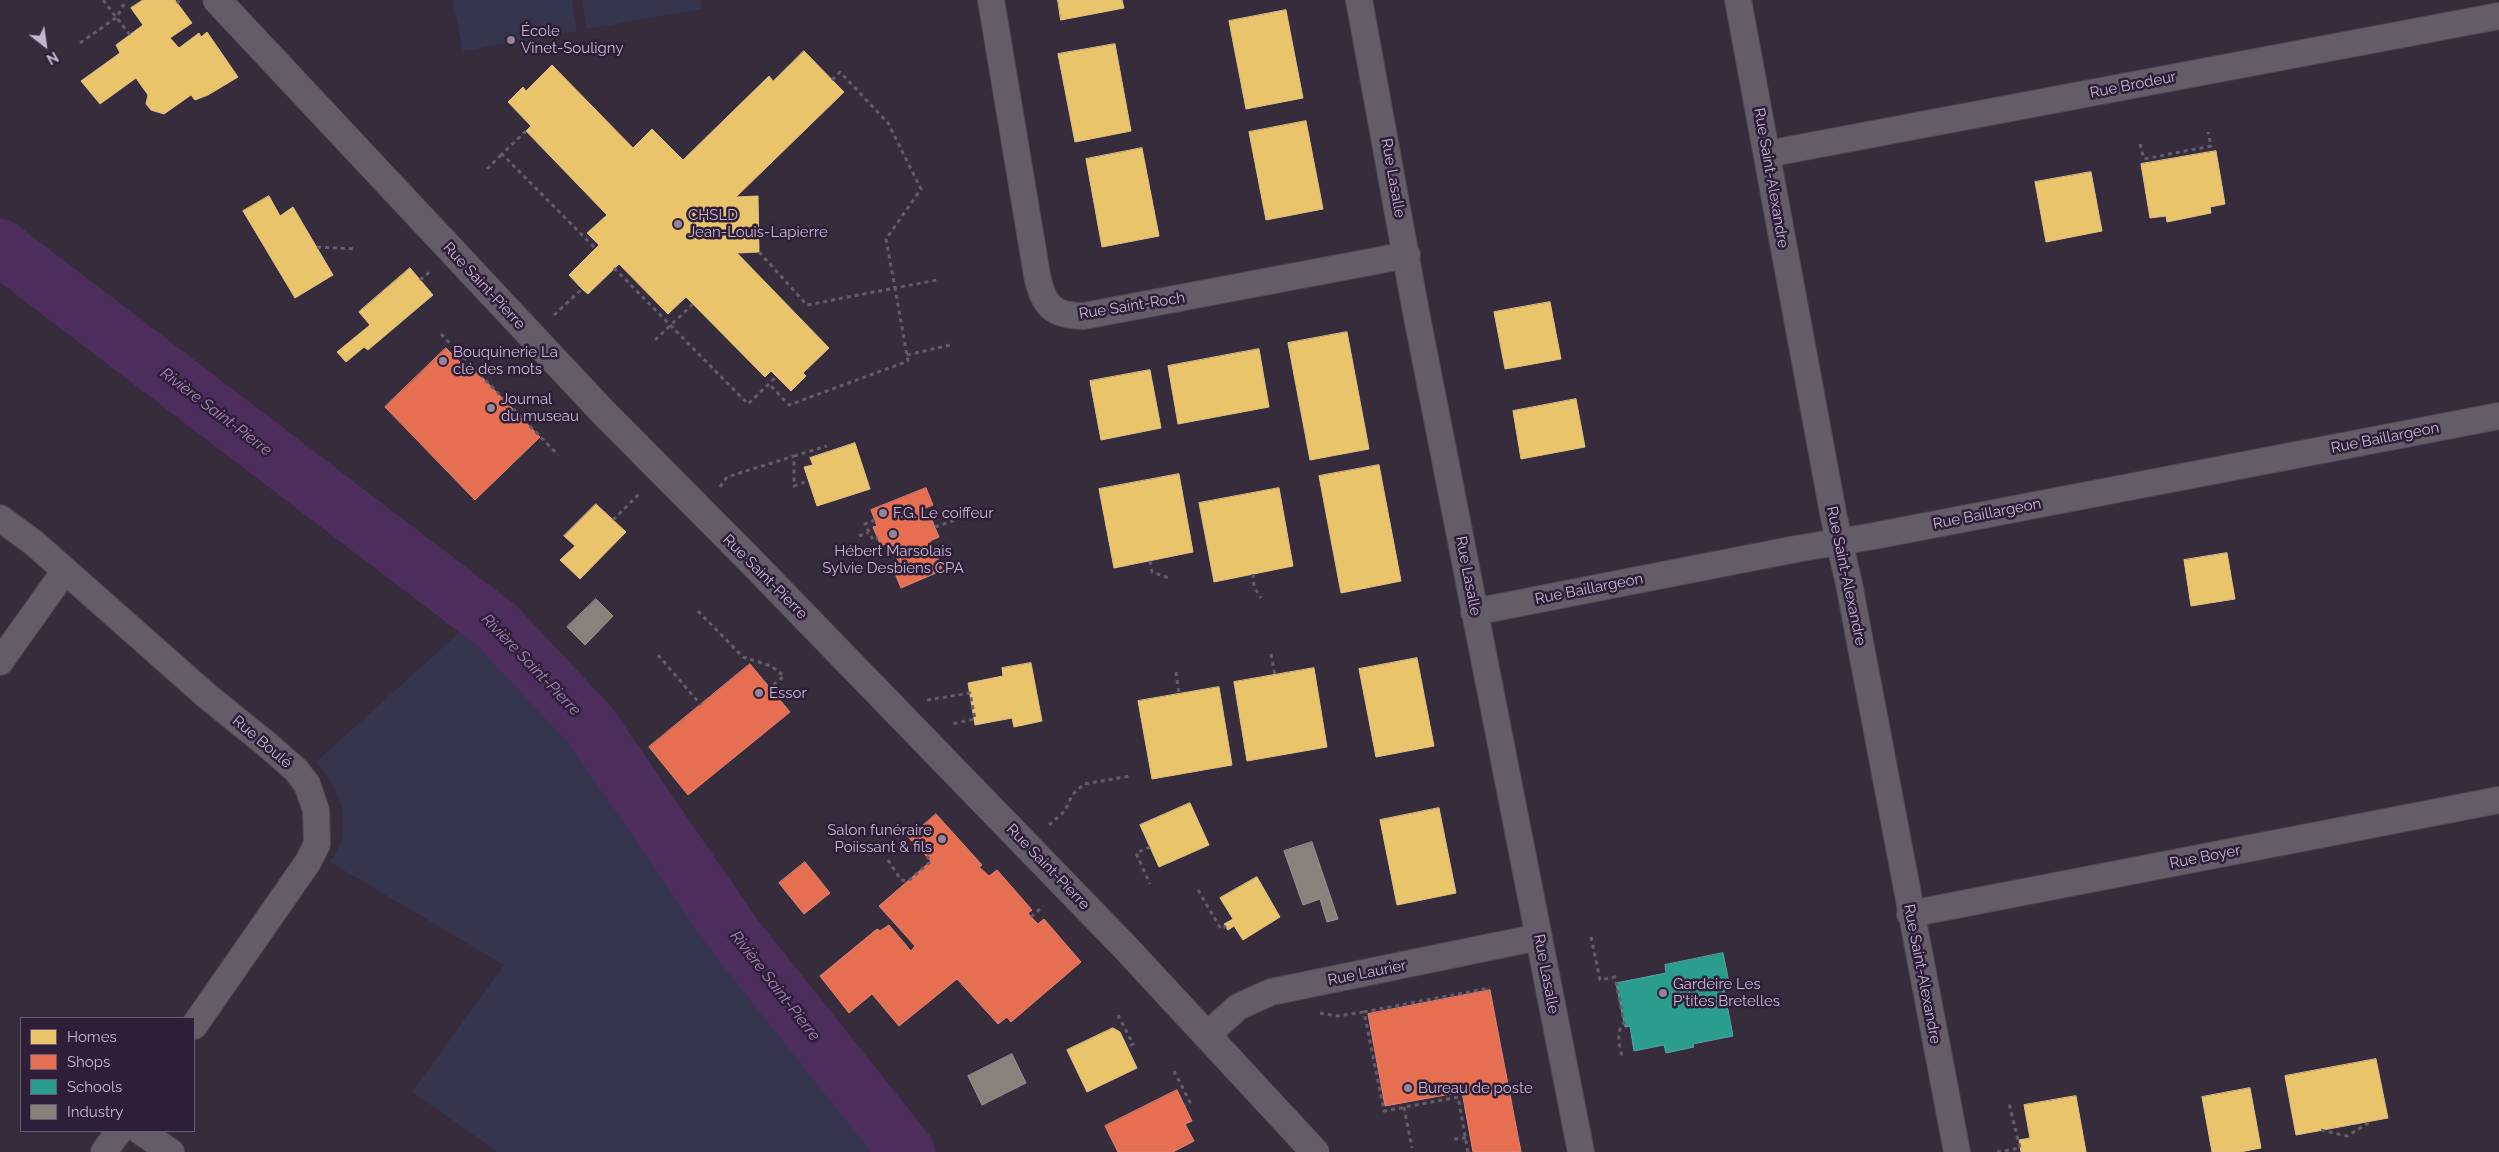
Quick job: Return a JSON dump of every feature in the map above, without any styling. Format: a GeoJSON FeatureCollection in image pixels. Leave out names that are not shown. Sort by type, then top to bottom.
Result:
{"type":"FeatureCollection","features":[{"type":"Feature","properties":{"kind":"main road","name":"Rue Saint-Pierre"},"geometry":{"type":"LineString","coordinates":[[217,0],[627,437],[882,696],[1207,1034],[1315,1152]]}},
{"type":"Feature","properties":{"kind":"street","name":"Rue Saint-Roch"},"geometry":{"type":"LineString","coordinates":[[991,0],[1037,275],[1041,293],[1048,306],[1059,312],[1084,316],[1407,255]]}},
{"type":"Feature","properties":{"kind":"street","name":"Rue Lasalle"},"geometry":{"type":"LineString","coordinates":[[1359,0],[1474,612],[1580,1152]]}},
{"type":"Feature","properties":{"kind":"street","name":"Rue Saint-Alexandre"},"geometry":{"type":"LineString","coordinates":[[1738,0],[1956,1152]]}},
{"type":"Feature","properties":{"kind":"street","name":"Rue Brodeur"},"geometry":{"type":"LineString","coordinates":[[1767,154],[2499,16]]}},
{"type":"Feature","properties":{"kind":"street","name":"Rue Baillargeon"},"geometry":{"type":"LineString","coordinates":[[1474,612],[2499,416]]}},
{"type":"Feature","properties":{"kind":"street","name":"Rue Boulé"},"geometry":{"type":"LineString","coordinates":[[0,518],[28,539],[207,696],[285,759],[307,784],[313,798],[318,836],[317,844],[308,862],[195,1025]]}},
{"type":"Feature","properties":{"kind":"street"},"geometry":{"type":"LineString","coordinates":[[0,662],[64,572]]}},
{"type":"Feature","properties":{"kind":"street","name":"Rue Boyer"},"geometry":{"type":"LineString","coordinates":[[1910,914],[2499,800]]}},
{"type":"Feature","properties":{"kind":"street","name":"Rue Laurier"},"geometry":{"type":"LineString","coordinates":[[1207,1034],[1238,1007],[1271,992],[1539,937]]}},
{"type":"Feature","properties":{"kind":"street"},"geometry":{"type":"LineString","coordinates":[[104,1152],[118,1132]]}},
{"type":"Feature","properties":{"kind":"street"},"geometry":{"type":"LineString","coordinates":[[141,1132],[171,1152]]}},
{"type":"Feature","properties":{"kind":"path"},"geometry":{"type":"LineString","coordinates":[[103,0],[130,35]]}},
{"type":"Feature","properties":{"kind":"path"},"geometry":{"type":"LineString","coordinates":[[80,43],[117,17],[126,0]]}},
{"type":"Feature","properties":{"kind":"path"},"geometry":{"type":"LineString","coordinates":[[768,384],[789,405],[908,361],[886,239],[921,189],[888,123],[840,72],[832,80]]}},
{"type":"Feature","properties":{"kind":"path"},"geometry":{"type":"LineString","coordinates":[[486,169],[526,131]]}},
{"type":"Feature","properties":{"kind":"path"},"geometry":{"type":"LineString","coordinates":[[2140,144],[2144,159],[2212,146],[2208,132]]}},
{"type":"Feature","properties":{"kind":"path"},"geometry":{"type":"LineString","coordinates":[[2174,153],[2177,158]]}},
{"type":"Feature","properties":{"kind":"path"},"geometry":{"type":"LineString","coordinates":[[502,154],[596,249]]}},
{"type":"Feature","properties":{"kind":"path"},"geometry":{"type":"LineString","coordinates":[[317,247],[357,249]]}},
{"type":"Feature","properties":{"kind":"path"},"geometry":{"type":"LineString","coordinates":[[759,252],[807,305],[937,280]]}},
{"type":"Feature","properties":{"kind":"path"},"geometry":{"type":"LineString","coordinates":[[614,268],[748,404],[777,376]]}},
{"type":"Feature","properties":{"kind":"path"},"geometry":{"type":"LineString","coordinates":[[420,280],[434,269]]}},
{"type":"Feature","properties":{"kind":"path"},"geometry":{"type":"LineString","coordinates":[[550,319],[582,289]]}},
{"type":"Feature","properties":{"kind":"path"},"geometry":{"type":"LineString","coordinates":[[655,340],[672,326],[693,304]]}},
{"type":"Feature","properties":{"kind":"path"},"geometry":{"type":"LineString","coordinates":[[441,334],[558,455]]}},
{"type":"Feature","properties":{"kind":"path"},"geometry":{"type":"LineString","coordinates":[[906,355],[950,345]]}},
{"type":"Feature","properties":{"kind":"path"},"geometry":{"type":"LineString","coordinates":[[450,352],[454,348]]}},
{"type":"Feature","properties":{"kind":"path"},"geometry":{"type":"LineString","coordinates":[[717,494],[727,476],[827,446]]}},
{"type":"Feature","properties":{"kind":"path"},"geometry":{"type":"LineString","coordinates":[[794,456],[794,486],[808,481]]}},
{"type":"Feature","properties":{"kind":"path"},"geometry":{"type":"LineString","coordinates":[[613,520],[644,489]]}},
{"type":"Feature","properties":{"kind":"path"},"geometry":{"type":"LineString","coordinates":[[934,527],[986,510]]}},
{"type":"Feature","properties":{"kind":"path"},"geometry":{"type":"LineString","coordinates":[[875,520],[865,524],[873,540],[878,538]]}},
{"type":"Feature","properties":{"kind":"path"},"geometry":{"type":"LineString","coordinates":[[858,536],[869,532]]}},
{"type":"Feature","properties":{"kind":"path"},"geometry":{"type":"LineString","coordinates":[[1150,561],[1152,572],[1169,578]]}},
{"type":"Feature","properties":{"kind":"path"},"geometry":{"type":"LineString","coordinates":[[1252,574],[1254,587],[1261,598]]}},
{"type":"Feature","properties":{"kind":"path"},"geometry":{"type":"LineString","coordinates":[[698,612],[743,657],[772,666],[784,676],[770,688]]}},
{"type":"Feature","properties":{"kind":"path"},"geometry":{"type":"LineString","coordinates":[[1271,654],[1275,675]]}},
{"type":"Feature","properties":{"kind":"path"},"geometry":{"type":"LineString","coordinates":[[658,656],[701,705]]}},
{"type":"Feature","properties":{"kind":"path"},"geometry":{"type":"LineString","coordinates":[[1176,672],[1179,694]]}},
{"type":"Feature","properties":{"kind":"path"},"geometry":{"type":"LineString","coordinates":[[919,702],[970,692],[975,719],[942,726]]}},
{"type":"Feature","properties":{"kind":"path"},"geometry":{"type":"LineString","coordinates":[[1044,830],[1065,810],[1072,795],[1084,784],[1130,776]]}},
{"type":"Feature","properties":{"kind":"path"},"geometry":{"type":"LineString","coordinates":[[888,860],[901,880],[908,881],[931,861],[918,847]]}},
{"type":"Feature","properties":{"kind":"path"},"geometry":{"type":"LineString","coordinates":[[1150,847],[1136,853],[1150,884]]}},
{"type":"Feature","properties":{"kind":"path"},"geometry":{"type":"LineString","coordinates":[[1198,890],[1221,930],[1226,926]]}},
{"type":"Feature","properties":{"kind":"path"},"geometry":{"type":"LineString","coordinates":[[1031,917],[1047,902]]}},
{"type":"Feature","properties":{"kind":"path"},"geometry":{"type":"LineString","coordinates":[[1591,937],[1600,980],[1615,978],[1624,1023],[1620,1028],[1618,1036],[1622,1057]]}},
{"type":"Feature","properties":{"kind":"path"},"geometry":{"type":"LineString","coordinates":[[1337,1016],[1490,988]]}},
{"type":"Feature","properties":{"kind":"path"},"geometry":{"type":"LineString","coordinates":[[1413,993],[1414,1003]]}},
{"type":"Feature","properties":{"kind":"path"},"geometry":{"type":"LineString","coordinates":[[1364,1012],[1384,1111],[1413,1103],[1446,1097],[1458,1097]]}},
{"type":"Feature","properties":{"kind":"path"},"geometry":{"type":"LineString","coordinates":[[1118,1015],[1133,1044],[1127,1047]]}},
{"type":"Feature","properties":{"kind":"path"},"geometry":{"type":"LineString","coordinates":[[1174,1071],[1190,1102],[1184,1105]]}},
{"type":"Feature","properties":{"kind":"path"},"geometry":{"type":"LineString","coordinates":[[1458,1092],[1468,1150]]}},
{"type":"Feature","properties":{"kind":"path"},"geometry":{"type":"LineString","coordinates":[[1997,1152],[2020,1148],[2010,1103]]}},
{"type":"Feature","properties":{"kind":"path"},"geometry":{"type":"LineString","coordinates":[[1404,1107],[1412,1148]]}},
{"type":"Feature","properties":{"kind":"path"},"geometry":{"type":"LineString","coordinates":[[1460,1108],[1465,1107]]}},
{"type":"Feature","properties":{"kind":"path"},"geometry":{"type":"LineString","coordinates":[[2322,1130],[2347,1136],[2372,1121]]}},
{"type":"Feature","properties":{"kind":"path"},"geometry":{"type":"LineString","coordinates":[[1454,1139],[1466,1138]]}},
{"type":"Feature","properties":{"kind":"path"},"geometry":{"type":"LineString","coordinates":[[1468,1150],[1472,1146]]}},
{"type":"Feature","properties":{"kind":"shaded area"},"geometry":{"type":"Polygon","coordinates":[[[453,0],[572,0],[577,31],[463,51],[453,0]]]}},
{"type":"Feature","properties":{"kind":"shaded area"},"geometry":{"type":"Polygon","coordinates":[[[582,0],[701,0],[702,9],[587,29],[582,0]]]}},
{"type":"Feature","properties":{"kind":"shaded area"},"geometry":{"type":"Polygon","coordinates":[[[471,622],[572,742],[652,855],[873,1152],[498,1152],[412,1092],[504,965],[330,862],[341,841],[343,830],[342,809],[329,779],[316,762],[471,622]]]}},
{"type":"Feature","properties":{"kind":"building: Homes"},"geometry":{"type":"Polygon","coordinates":[[[143,0],[175,0],[192,23],[170,38],[179,48],[199,33],[201,37],[207,32],[238,77],[208,95],[195,100],[191,95],[164,114],[151,110],[146,104],[148,95],[136,78],[100,104],[81,81],[120,53],[116,45],[143,25],[131,8],[143,0]]]}},
{"type":"Feature","properties":{"kind":"building: Homes"},"geometry":{"type":"Polygon","coordinates":[[[1058,0],[1122,0],[1124,8],[1061,20],[1058,0]]]}},
{"type":"Feature","properties":{"kind":"building: Homes"},"geometry":{"type":"Polygon","coordinates":[[[1286,10],[1303,98],[1246,109],[1229,21],[1286,10]]]}},
{"type":"Feature","properties":{"kind":"building: Homes"},"geometry":{"type":"Polygon","coordinates":[[[1115,44],[1131,131],[1075,142],[1058,54],[1115,44]]]}},
{"type":"Feature","properties":{"kind":"building: Homes","name":"CHSLD Jean-Louis-Lapierre"},"geometry":{"type":"Polygon","coordinates":[[[804,51],[844,92],[736,197],[758,196],[759,252],[737,253],[829,348],[803,373],[806,376],[791,391],[771,371],[765,377],[686,297],[668,314],[619,264],[588,294],[582,289],[569,275],[599,245],[587,233],[607,215],[526,131],[531,126],[508,102],[523,87],[526,91],[552,65],[633,148],[652,129],[683,160],[769,76],[773,81],[804,51]]]}},
{"type":"Feature","properties":{"kind":"building: Homes"},"geometry":{"type":"Polygon","coordinates":[[[1306,121],[1323,209],[1266,220],[1249,132],[1306,121]]]}},
{"type":"Feature","properties":{"kind":"building: Homes"},"geometry":{"type":"Polygon","coordinates":[[[1142,148],[1159,236],[1102,247],[1086,159],[1142,148]]]}},
{"type":"Feature","properties":{"kind":"building: Homes"},"geometry":{"type":"Polygon","coordinates":[[[2216,151],[2225,204],[2210,207],[2211,213],[2167,222],[2166,216],[2150,218],[2141,164],[2216,151]]]}},
{"type":"Feature","properties":{"kind":"building: Homes"},"geometry":{"type":"Polygon","coordinates":[[[2091,172],[2102,231],[2046,242],[2035,182],[2091,172]]]}},
{"type":"Feature","properties":{"kind":"building: Homes"},"geometry":{"type":"Polygon","coordinates":[[[269,196],[280,216],[293,207],[333,275],[295,298],[243,211],[269,196]]]}},
{"type":"Feature","properties":{"kind":"building: Homes"},"geometry":{"type":"Polygon","coordinates":[[[410,268],[433,295],[368,350],[364,347],[346,362],[337,352],[370,325],[359,312],[410,268]]]}},
{"type":"Feature","properties":{"kind":"building: Homes"},"geometry":{"type":"Polygon","coordinates":[[[1550,302],[1561,359],[1505,369],[1494,312],[1550,302]]]}},
{"type":"Feature","properties":{"kind":"building: Homes"},"geometry":{"type":"Polygon","coordinates":[[[1347,332],[1369,449],[1310,460],[1288,343],[1347,332]]]}},
{"type":"Feature","properties":{"kind":"building: Homes"},"geometry":{"type":"Polygon","coordinates":[[[1259,349],[1269,407],[1178,424],[1168,366],[1259,349]]]}},
{"type":"Feature","properties":{"kind":"building: Homes"},"geometry":{"type":"Polygon","coordinates":[[[1150,370],[1161,428],[1101,440],[1090,381],[1150,370]]]}},
{"type":"Feature","properties":{"kind":"building: Homes"},"geometry":{"type":"Polygon","coordinates":[[[1576,399],[1585,447],[1521,459],[1513,411],[1576,399]]]}},
{"type":"Feature","properties":{"kind":"building: Homes"},"geometry":{"type":"Polygon","coordinates":[[[855,443],[870,489],[817,506],[804,467],[813,465],[810,458],[855,443]]]}},
{"type":"Feature","properties":{"kind":"building: Homes"},"geometry":{"type":"Polygon","coordinates":[[[1379,465],[1401,581],[1341,593],[1319,476],[1379,465]]]}},
{"type":"Feature","properties":{"kind":"building: Homes"},"geometry":{"type":"Polygon","coordinates":[[[1179,474],[1193,552],[1114,568],[1099,489],[1179,474]]]}},
{"type":"Feature","properties":{"kind":"building: Homes"},"geometry":{"type":"Polygon","coordinates":[[[1279,488],[1293,566],[1214,582],[1199,503],[1279,488]]]}},
{"type":"Feature","properties":{"kind":"building: Homes"},"geometry":{"type":"Polygon","coordinates":[[[596,504],[626,532],[580,579],[560,560],[575,546],[564,536],[596,504]]]}},
{"type":"Feature","properties":{"kind":"building: Homes"},"geometry":{"type":"Polygon","coordinates":[[[2227,553],[2235,599],[2191,606],[2184,560],[2227,553]]]}},
{"type":"Feature","properties":{"kind":"building: Homes"},"geometry":{"type":"Polygon","coordinates":[[[1417,658],[1434,746],[1376,757],[1359,669],[1417,658]]]}},
{"type":"Feature","properties":{"kind":"building: Homes"},"geometry":{"type":"Polygon","coordinates":[[[1031,663],[1042,721],[1014,727],[1012,718],[975,725],[968,683],[1003,676],[1002,668],[1031,663]]]}},
{"type":"Feature","properties":{"kind":"building: Homes"},"geometry":{"type":"Polygon","coordinates":[[[1314,668],[1327,747],[1247,761],[1234,682],[1314,668]]]}},
{"type":"Feature","properties":{"kind":"building: Homes"},"geometry":{"type":"Polygon","coordinates":[[[1219,687],[1232,765],[1152,779],[1138,701],[1219,687]]]}},
{"type":"Feature","properties":{"kind":"building: Homes"},"geometry":{"type":"Polygon","coordinates":[[[1190,803],[1209,845],[1159,867],[1140,825],[1190,803]]]}},
{"type":"Feature","properties":{"kind":"building: Homes"},"geometry":{"type":"Polygon","coordinates":[[[1439,808],[1456,893],[1397,905],[1380,820],[1439,808]]]}},
{"type":"Feature","properties":{"kind":"building: Homes"},"geometry":{"type":"Polygon","coordinates":[[[1257,877],[1280,917],[1243,940],[1234,926],[1228,930],[1224,924],[1233,919],[1220,898],[1257,877]]]}},
{"type":"Feature","properties":{"kind":"building: Homes"},"geometry":{"type":"Polygon","coordinates":[[[1113,1028],[1120,1032],[1137,1068],[1087,1092],[1067,1050],[1113,1028]]]}},
{"type":"Feature","properties":{"kind":"building: Homes"},"geometry":{"type":"Polygon","coordinates":[[[2376,1059],[2388,1118],[2296,1135],[2285,1076],[2376,1059]]]}},
{"type":"Feature","properties":{"kind":"building: Homes"},"geometry":{"type":"Polygon","coordinates":[[[2250,1088],[2261,1148],[2240,1152],[2212,1152],[2202,1097],[2250,1088]]]}},
{"type":"Feature","properties":{"kind":"building: Homes"},"geometry":{"type":"Polygon","coordinates":[[[2076,1096],[2086,1152],[2021,1152],[2019,1140],[2030,1138],[2024,1105],[2076,1096]]]}},
{"type":"Feature","properties":{"kind":"building: Shops"},"geometry":{"type":"Polygon","coordinates":[[[446,348],[470,372],[474,369],[540,437],[475,500],[385,407],[446,348]]]}},
{"type":"Feature","properties":{"kind":"building: Shops"},"geometry":{"type":"Polygon","coordinates":[[[926,488],[933,505],[923,509],[927,520],[931,518],[939,537],[930,541],[943,570],[901,588],[891,564],[898,561],[890,542],[881,546],[873,527],[877,526],[871,510],[926,488]]]}},
{"type":"Feature","properties":{"kind":"building: Shops"},"geometry":{"type":"Polygon","coordinates":[[[750,664],[790,712],[688,795],[649,747],[750,664]]]}},
{"type":"Feature","properties":{"kind":"building: Shops"},"geometry":{"type":"Polygon","coordinates":[[[936,814],[982,865],[979,867],[989,876],[997,870],[1032,910],[1028,913],[1031,917],[1038,924],[1044,919],[1081,962],[1011,1022],[1007,1017],[998,1024],[957,979],[899,1026],[872,994],[849,1013],[820,976],[877,929],[880,931],[889,925],[911,951],[915,946],[879,906],[931,861],[909,838],[936,814]]]}},
{"type":"Feature","properties":{"kind":"building: Shops"},"geometry":{"type":"Polygon","coordinates":[[[805,862],[830,893],[804,914],[779,883],[805,862]]]}},
{"type":"Feature","properties":{"kind":"building: Shops"},"geometry":{"type":"Polygon","coordinates":[[[1490,990],[1521,1152],[1473,1152],[1462,1092],[1385,1106],[1368,1014],[1490,990]]]}},
{"type":"Feature","properties":{"kind":"building: Shops"},"geometry":{"type":"Polygon","coordinates":[[[1177,1090],[1192,1121],[1185,1124],[1194,1141],[1173,1152],[1118,1152],[1105,1126],[1177,1090]]]}},
{"type":"Feature","properties":{"kind":"building: Schools"},"geometry":{"type":"Polygon","coordinates":[[[1723,953],[1730,987],[1724,989],[1733,1036],[1693,1044],[1694,1047],[1666,1053],[1664,1045],[1634,1051],[1630,1026],[1625,1027],[1616,983],[1666,973],[1665,965],[1723,953]]]}},
{"type":"Feature","properties":{"kind":"building: Industry"},"geometry":{"type":"Polygon","coordinates":[[[596,599],[613,616],[585,645],[567,627],[596,599]]]}},
{"type":"Feature","properties":{"kind":"building: Industry"},"geometry":{"type":"Polygon","coordinates":[[[1312,842],[1338,919],[1327,922],[1320,899],[1303,905],[1284,851],[1312,842]]]}},
{"type":"Feature","properties":{"kind":"building: Industry"},"geometry":{"type":"Polygon","coordinates":[[[1012,1054],[1026,1083],[982,1105],[968,1076],[1012,1054]]]}},
{"type":"Feature","properties":{"kind":"waterway","name":"Rivière Saint-Pierre"},"geometry":{"type":"LineString","coordinates":[[0,247],[497,626],[590,725],[734,935],[907,1152]]}},
{"type":"Feature","properties":{"kind":"place","name":"École Vinet-Souligny"},"geometry":{"type":"Point","coordinates":[511,40]}},
{"type":"Feature","properties":{"kind":"place","name":"CHSLD Jean-Louis-Lapierre"},"geometry":{"type":"Point","coordinates":[678,224]}},
{"type":"Feature","properties":{"kind":"place","name":"Bouquinerie La clé des mots"},"geometry":{"type":"Point","coordinates":[443,361]}},
{"type":"Feature","properties":{"kind":"place","name":"Journal du museau"},"geometry":{"type":"Point","coordinates":[491,408]}},
{"type":"Feature","properties":{"kind":"place","name":"F.G. Le coiffeur"},"geometry":{"type":"Point","coordinates":[883,513]}},
{"type":"Feature","properties":{"kind":"place","name":"Hébert Marsolais Sylvie Desbiens CPA"},"geometry":{"type":"Point","coordinates":[893,534]}},
{"type":"Feature","properties":{"kind":"place","name":"Essor"},"geometry":{"type":"Point","coordinates":[759,693]}},
{"type":"Feature","properties":{"kind":"place","name":"Salon funéraire Poiissant & fils"},"geometry":{"type":"Point","coordinates":[942,839]}},
{"type":"Feature","properties":{"kind":"place","name":"Gardeire Les P'tites Bretelles"},"geometry":{"type":"Point","coordinates":[1663,993]}},
{"type":"Feature","properties":{"kind":"place","name":"Bureau de poste"},"geometry":{"type":"Point","coordinates":[1408,1088]}}]}
